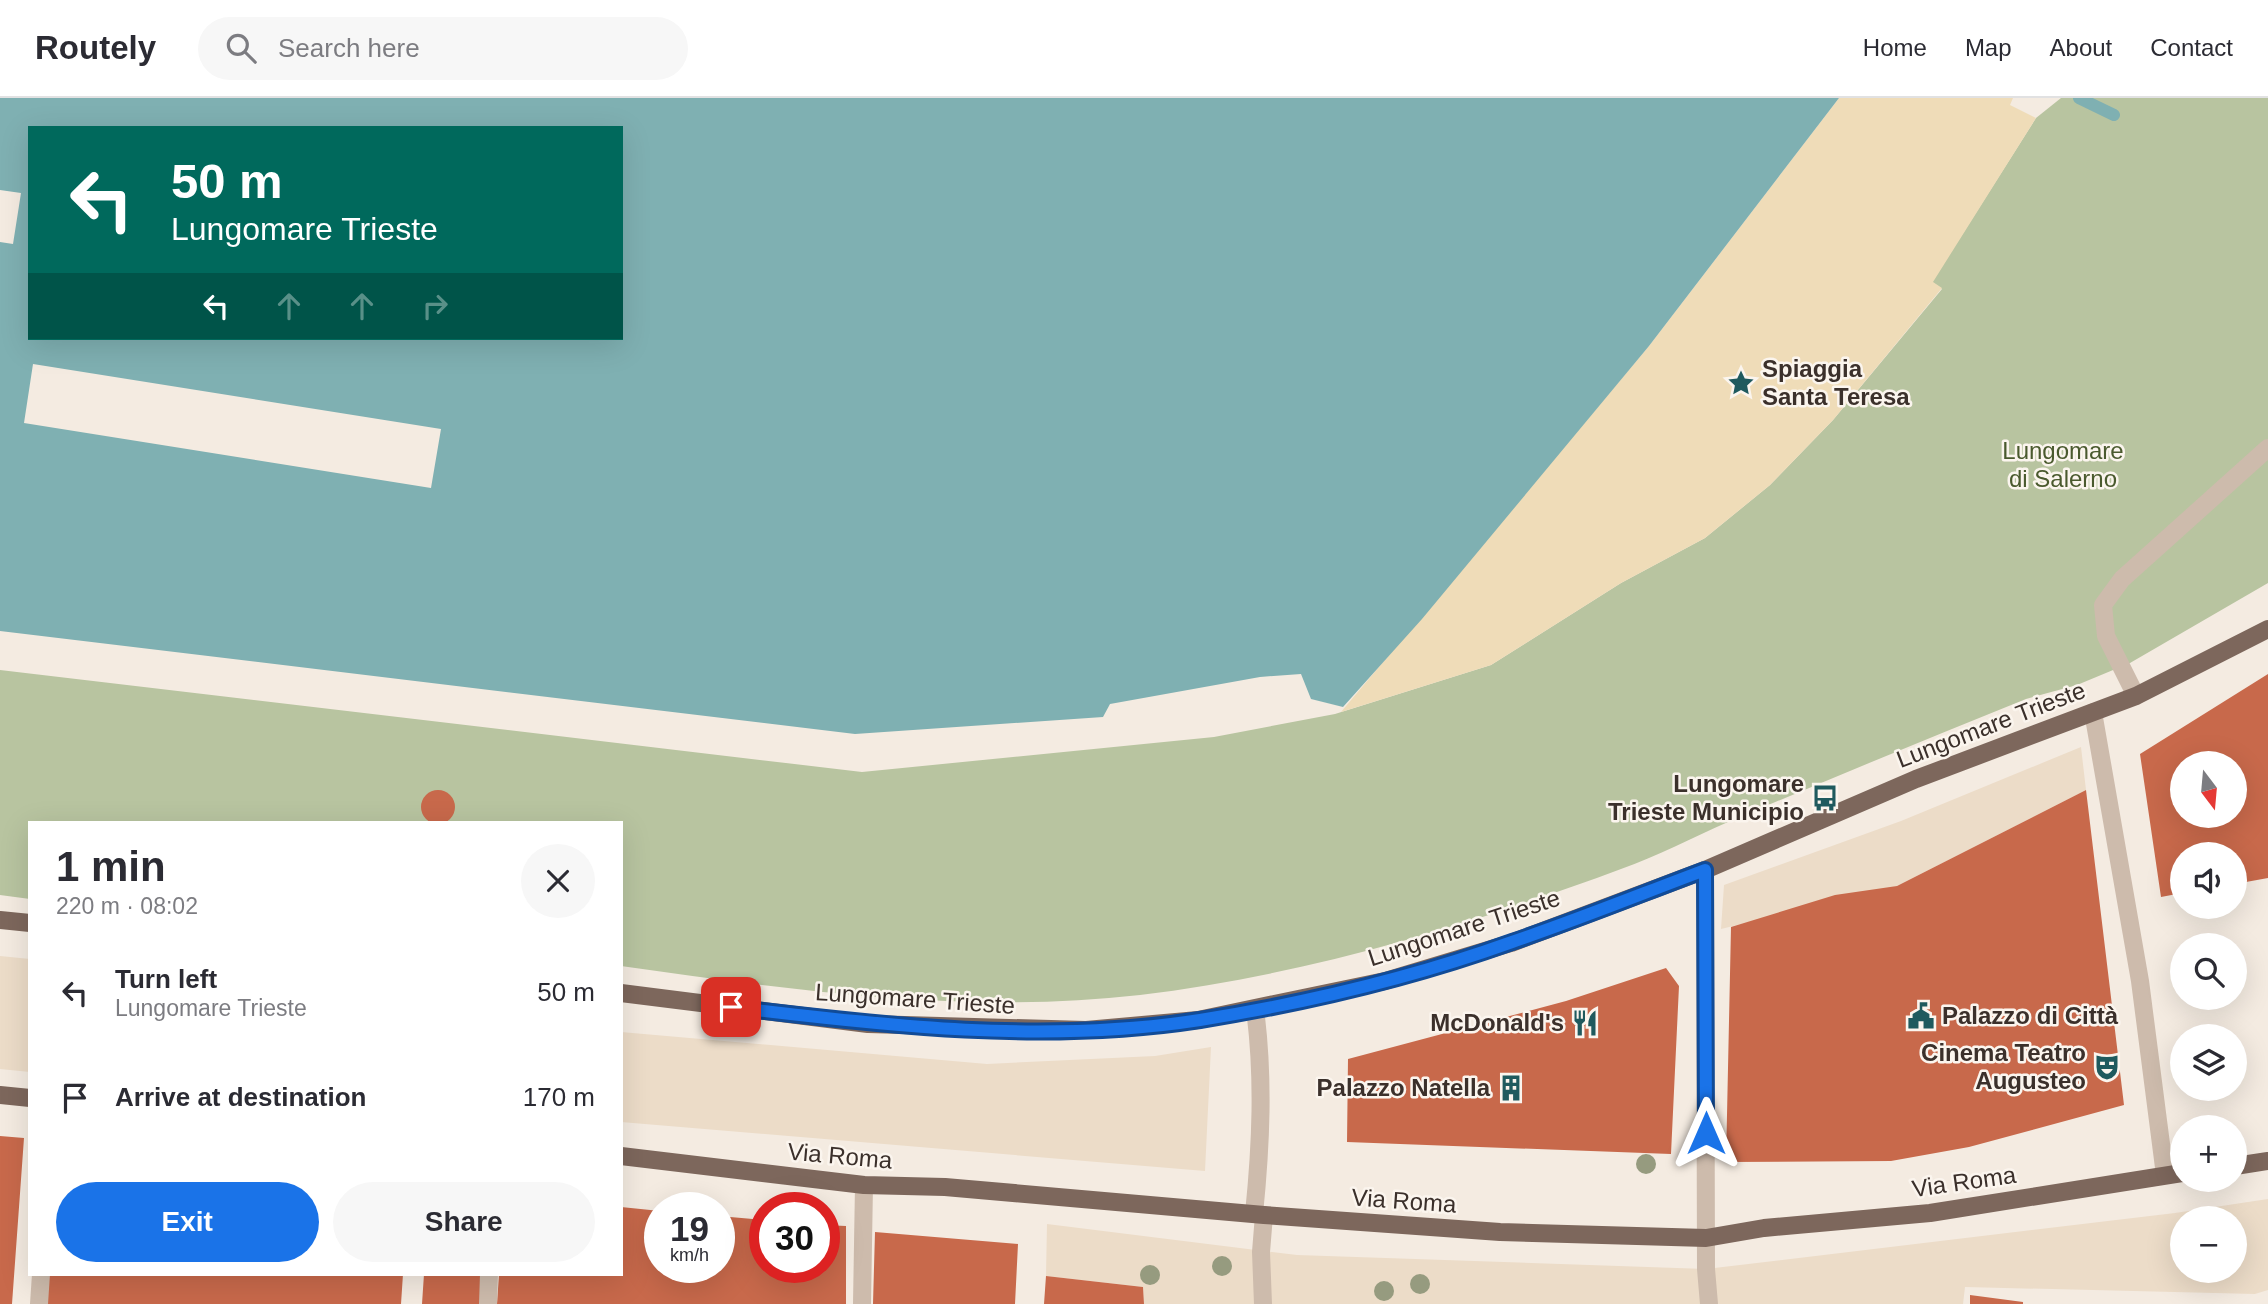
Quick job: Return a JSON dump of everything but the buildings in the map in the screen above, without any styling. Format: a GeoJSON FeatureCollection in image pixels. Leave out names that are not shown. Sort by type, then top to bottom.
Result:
{"type":"FeatureCollection","features":[{"type":"Feature","properties":{"kind":"main road","name":"Lungomare Trieste"},"geometry":{"type":"LineString","coordinates":[[623,993],[868,1024],[1021,1031],[1086,1030],[1198,1020],[1385,981],[1511,943],[1705,870],[1916,779],[2136,696],[2268,629]]}},
{"type":"Feature","properties":{"kind":"main road"},"geometry":{"type":"LineString","coordinates":[[0,920],[28,923]]}},
{"type":"Feature","properties":{"kind":"main road"},"geometry":{"type":"LineString","coordinates":[[0,1095],[28,1098]]}},
{"type":"Feature","properties":{"kind":"main road","name":"Via Roma"},"geometry":{"type":"LineString","coordinates":[[623,1156],[864,1185],[945,1187],[1259,1215],[1500,1232],[1706,1238],[1764,1228],[1930,1213],[2170,1175]]}},
{"type":"Feature","properties":{"kind":"main road"},"geometry":{"type":"LineString","coordinates":[[2247,1164],[2268,1161]]}},
{"type":"Feature","properties":{"kind":"street"},"geometry":{"type":"LineString","coordinates":[[2136,696],[2106,636],[2103,605],[2122,579],[2268,448]]}},
{"type":"Feature","properties":{"kind":"street"},"geometry":{"type":"LineString","coordinates":[[2093,712],[2170,1151]]}},
{"type":"Feature","properties":{"kind":"street"},"geometry":{"type":"LineString","coordinates":[[1705,870],[1706,1238],[1709,1304]]}},
{"type":"Feature","properties":{"kind":"street"},"geometry":{"type":"LineString","coordinates":[[1255,1009],[1262,1063],[1259,1215],[1263,1304]]}},
{"type":"Feature","properties":{"kind":"street"},"geometry":{"type":"LineString","coordinates":[[862,1304],[864,1185]]}},
{"type":"Feature","properties":{"kind":"street"},"geometry":{"type":"LineString","coordinates":[[39,1304],[41,1276]]}},
{"type":"Feature","properties":{"kind":"street"},"geometry":{"type":"LineString","coordinates":[[488,1304],[489,1276]]}},
{"type":"Feature","properties":{"kind":"green space","name":"Lungomare di Salerno"},"geometry":{"type":"Polygon","coordinates":[[[2061,98],[2268,98],[2268,583],[2130,663],[2077,685],[2026,699],[1728,822],[1634,864],[1444,929],[1324,962],[1140,995],[1010,1002],[945,1001],[815,991],[623,966],[623,821],[28,821],[28,899],[0,895],[0,670],[862,772],[1214,737],[1335,714],[1491,665],[1621,583],[1705,538],[1770,485],[1833,420],[1942,289],[1932,282],[2036,118],[2061,98]]]}},
{"type":"Feature","properties":{"kind":"sand","name":"Spiaggia Santa Teresa"},"geometry":{"type":"Polygon","coordinates":[[[1839,98],[2013,98],[2010,105],[2036,118],[1933,282],[1942,288],[1833,420],[1770,485],[1705,538],[1621,583],[1491,665],[1341,712],[1649,346],[1839,98]]]}},
{"type":"Feature","properties":{"kind":"shaded area"},"geometry":{"type":"Polygon","coordinates":[[[2081,747],[2086,790],[1897,886],[1721,929],[1724,885],[1901,821],[2081,747]]]}},
{"type":"Feature","properties":{"kind":"shaded area"},"geometry":{"type":"Polygon","coordinates":[[[0,956],[28,959],[28,1072],[0,1069],[0,956]]]}},
{"type":"Feature","properties":{"kind":"shaded area"},"geometry":{"type":"Polygon","coordinates":[[[623,1032],[987,1064],[1155,1056],[1211,1047],[1205,1171],[623,1122],[623,1032]]]}},
{"type":"Feature","properties":{"kind":"shaded area"},"geometry":{"type":"Polygon","coordinates":[[[2268,1199],[2268,1290],[2255,1294],[1965,1287],[1963,1304],[1144,1304],[1143,1287],[1046,1276],[1047,1224],[1297,1255],[1706,1269],[2170,1214],[2170,1283],[2247,1283],[2247,1206],[2222,1206],[2268,1199]]]}},
{"type":"Feature","properties":{"kind":"water"},"geometry":{"type":"Polygon","coordinates":[[[0,98],[1839,98],[1649,346],[1422,619],[1343,707],[1311,699],[1301,674],[1260,677],[1110,704],[1103,717],[855,734],[0,631],[0,98]]]}},
{"type":"Feature","properties":{"kind":"pier"},"geometry":{"type":"Polygon","coordinates":[[[0,190],[21,193],[13,244],[0,242],[0,190]]]}},
{"type":"Feature","properties":{"kind":"pier"},"geometry":{"type":"Polygon","coordinates":[[[33,364],[441,429],[431,488],[24,423],[33,364]]]}},
{"type":"Feature","properties":{"kind":"waterway"},"geometry":{"type":"LineString","coordinates":[[2079,98],[2114,115]]}},
{"type":"Feature","properties":{"kind":"place","name":"Spiaggia Santa Teresa"},"geometry":{"type":"Point","coordinates":[1741,383]}},
{"type":"Feature","properties":{"kind":"place","name":"Lungomare Trieste Municipio"},"geometry":{"type":"Point","coordinates":[1825,798]}},
{"type":"Feature","properties":{"kind":"place","name":"Palazzo di Città"},"geometry":{"type":"Point","coordinates":[1921,1016]}},
{"type":"Feature","properties":{"kind":"place","name":"McDonald's"},"geometry":{"type":"Point","coordinates":[1585,1023]}},
{"type":"Feature","properties":{"kind":"place","name":"Cinema Teatro Augusteo"},"geometry":{"type":"Point","coordinates":[2107,1067]}},
{"type":"Feature","properties":{"kind":"place","name":"Palazzo Natella"},"geometry":{"type":"Point","coordinates":[1511,1088]}},
{"type":"Feature","properties":{"kind":"route"},"geometry":{"type":"LineString","coordinates":[[731,1007],[868,1024],[1021,1031],[1086,1030],[1198,1020],[1385,981],[1511,943],[1705,870],[1706,1133]]}}]}
